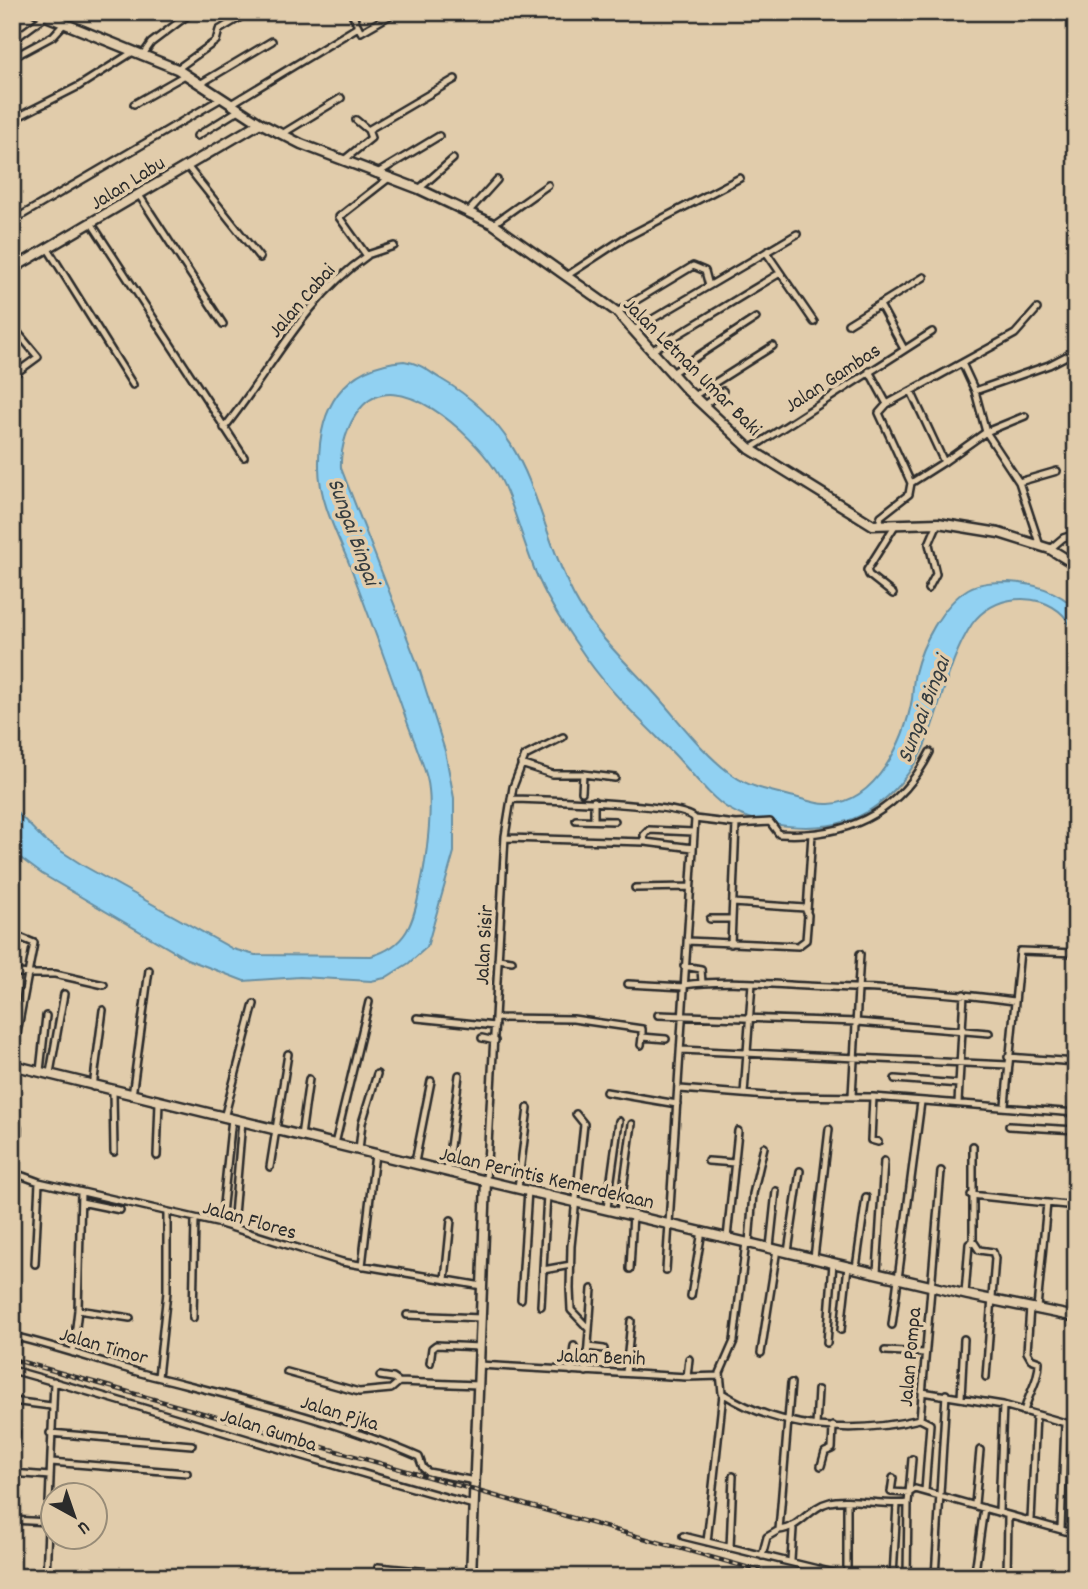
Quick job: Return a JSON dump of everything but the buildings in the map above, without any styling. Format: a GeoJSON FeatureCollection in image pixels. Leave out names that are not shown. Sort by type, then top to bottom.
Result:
{"type":"FeatureCollection","features":[{"type":"Feature","properties":{"kind":"street","name":"Jalan Letnan Umar Baki"},"geometry":{"type":"LineString","coordinates":[[36,12],[111,40],[132,52],[177,69],[239,110],[282,134],[342,161],[419,189],[493,224],[617,312],[694,397],[750,449],[809,487],[879,525]]}},
{"type":"Feature","properties":{"kind":"street"},"geometry":{"type":"LineString","coordinates":[[12,41],[50,17],[64,12]]}},
{"type":"Feature","properties":{"kind":"street"},"geometry":{"type":"LineString","coordinates":[[142,56],[151,43],[192,12]]}},
{"type":"Feature","properties":{"kind":"street"},"geometry":{"type":"LineString","coordinates":[[177,69],[216,41],[219,30],[249,12]]}},
{"type":"Feature","properties":{"kind":"street"},"geometry":{"type":"LineString","coordinates":[[351,12],[361,32],[396,12]]}},
{"type":"Feature","properties":{"kind":"street"},"geometry":{"type":"LineString","coordinates":[[12,58],[52,36],[64,24]]}},
{"type":"Feature","properties":{"kind":"street"},"geometry":{"type":"LineString","coordinates":[[12,221],[358,27]]}},
{"type":"Feature","properties":{"kind":"street"},"geometry":{"type":"LineString","coordinates":[[200,84],[272,41]]}},
{"type":"Feature","properties":{"kind":"street"},"geometry":{"type":"LineString","coordinates":[[12,120],[79,86],[132,52]]}},
{"type":"Feature","properties":{"kind":"street"},"geometry":{"type":"LineString","coordinates":[[134,104],[185,75]]}},
{"type":"Feature","properties":{"kind":"street"},"geometry":{"type":"LineString","coordinates":[[368,130],[455,79]]}},
{"type":"Feature","properties":{"kind":"street"},"geometry":{"type":"LineString","coordinates":[[282,134],[341,98]]}},
{"type":"Feature","properties":{"kind":"street"},"geometry":{"type":"LineString","coordinates":[[197,136],[239,110]]}},
{"type":"Feature","properties":{"kind":"street"},"geometry":{"type":"LineString","coordinates":[[342,161],[371,139],[368,130],[356,120]]}},
{"type":"Feature","properties":{"kind":"street","name":"Jalan Labu"},"geometry":{"type":"LineString","coordinates":[[12,269],[260,123]]}},
{"type":"Feature","properties":{"kind":"street"},"geometry":{"type":"LineString","coordinates":[[376,174],[439,136]]}},
{"type":"Feature","properties":{"kind":"street"},"geometry":{"type":"LineString","coordinates":[[419,189],[453,159]]}},
{"type":"Feature","properties":{"kind":"street"},"geometry":{"type":"LineString","coordinates":[[187,166],[260,258]]}},
{"type":"Feature","properties":{"kind":"street"},"geometry":{"type":"LineString","coordinates":[[367,255],[340,217],[389,178]]}},
{"type":"Feature","properties":{"kind":"street"},"geometry":{"type":"LineString","coordinates":[[568,275],[623,239],[740,178]]}},
{"type":"Feature","properties":{"kind":"street"},"geometry":{"type":"LineString","coordinates":[[469,211],[497,180]]}},
{"type":"Feature","properties":{"kind":"street"},"geometry":{"type":"LineString","coordinates":[[493,224],[548,186]]}},
{"type":"Feature","properties":{"kind":"street"},"geometry":{"type":"LineString","coordinates":[[139,195],[223,324]]}},
{"type":"Feature","properties":{"kind":"street"},"geometry":{"type":"LineString","coordinates":[[92,224],[244,457]]}},
{"type":"Feature","properties":{"kind":"street"},"geometry":{"type":"LineString","coordinates":[[634,330],[797,234]]}},
{"type":"Feature","properties":{"kind":"street","name":"Jalan Cabai"},"geometry":{"type":"LineString","coordinates":[[224,428],[315,301],[342,273],[367,255],[394,246]]}},
{"type":"Feature","properties":{"kind":"street"},"geometry":{"type":"LineString","coordinates":[[48,249],[133,385]]}},
{"type":"Feature","properties":{"kind":"street"},"geometry":{"type":"LineString","coordinates":[[766,252],[814,322]]}},
{"type":"Feature","properties":{"kind":"street"},"geometry":{"type":"LineString","coordinates":[[617,312],[693,265],[705,271],[709,286]]}},
{"type":"Feature","properties":{"kind":"street"},"geometry":{"type":"LineString","coordinates":[[651,351],[780,273]]}},
{"type":"Feature","properties":{"kind":"street"},"geometry":{"type":"LineString","coordinates":[[848,324],[924,277]]}},
{"type":"Feature","properties":{"kind":"street"},"geometry":{"type":"LineString","coordinates":[[880,306],[904,349]]}},
{"type":"Feature","properties":{"kind":"street"},"geometry":{"type":"LineString","coordinates":[[1037,309],[1015,334],[887,404],[880,414],[911,483],[909,494],[881,516],[879,525],[898,522],[938,523],[999,533],[1050,549],[1076,565]]}},
{"type":"Feature","properties":{"kind":"street"},"geometry":{"type":"LineString","coordinates":[[672,373],[757,318]]}},
{"type":"Feature","properties":{"kind":"street"},"geometry":{"type":"LineString","coordinates":[[12,376],[38,357],[14,328]]}},
{"type":"Feature","properties":{"kind":"street","name":"Jalan Gambas"},"geometry":{"type":"LineString","coordinates":[[750,449],[932,332]]}},
{"type":"Feature","properties":{"kind":"street"},"geometry":{"type":"LineString","coordinates":[[694,397],[774,346]]}},
{"type":"Feature","properties":{"kind":"street"},"geometry":{"type":"LineString","coordinates":[[975,391],[1049,365],[1076,351]]}},
{"type":"Feature","properties":{"kind":"street"},"geometry":{"type":"LineString","coordinates":[[962,363],[975,391],[986,432],[1019,482],[1040,546]]}},
{"type":"Feature","properties":{"kind":"street"},"geometry":{"type":"LineString","coordinates":[[29,364],[34,372]]}},
{"type":"Feature","properties":{"kind":"street"},"geometry":{"type":"LineString","coordinates":[[869,371],[887,404]]}},
{"type":"Feature","properties":{"kind":"street"},"geometry":{"type":"LineString","coordinates":[[704,405],[723,391]]}},
{"type":"Feature","properties":{"kind":"street"},"geometry":{"type":"LineString","coordinates":[[911,391],[944,462]]}},
{"type":"Feature","properties":{"kind":"street"},"geometry":{"type":"LineString","coordinates":[[911,483],[986,432],[1026,416]]}},
{"type":"Feature","properties":{"kind":"street"},"geometry":{"type":"LineString","coordinates":[[1019,482],[1057,471]]}},
{"type":"Feature","properties":{"kind":"street"},"geometry":{"type":"LineString","coordinates":[[893,594],[869,575],[867,570],[898,522]]}},
{"type":"Feature","properties":{"kind":"street"},"geometry":{"type":"LineString","coordinates":[[928,589],[936,574],[929,544],[938,523]]}},
{"type":"Feature","properties":{"kind":"street"},"geometry":{"type":"LineString","coordinates":[[1050,549],[1063,538],[1076,534]]}},
{"type":"Feature","properties":{"kind":"street"},"geometry":{"type":"LineString","coordinates":[[563,737],[530,752],[521,764],[552,774],[615,778]]}},
{"type":"Feature","properties":{"kind":"street"},"geometry":{"type":"LineString","coordinates":[[512,799],[594,801],[689,813],[695,819],[736,824],[770,822],[779,835],[812,834],[854,826],[874,817],[913,777],[930,752]]}},
{"type":"Feature","properties":{"kind":"street","name":"Jalan Sisir"},"geometry":{"type":"LineString","coordinates":[[486,1181],[507,838],[512,799],[521,764]]}},
{"type":"Feature","properties":{"kind":"street"},"geometry":{"type":"LineString","coordinates":[[582,792],[583,774]]}},
{"type":"Feature","properties":{"kind":"street"},"geometry":{"type":"LineString","coordinates":[[594,801],[594,819]]}},
{"type":"Feature","properties":{"kind":"street"},"geometry":{"type":"LineString","coordinates":[[666,1270],[680,1088],[684,966],[695,819]]}},
{"type":"Feature","properties":{"kind":"street"},"geometry":{"type":"LineString","coordinates":[[576,820],[615,821]]}},
{"type":"Feature","properties":{"kind":"street"},"geometry":{"type":"LineString","coordinates":[[731,944],[736,824]]}},
{"type":"Feature","properties":{"kind":"street"},"geometry":{"type":"LineString","coordinates":[[645,842],[644,835],[649,830],[693,832]]}},
{"type":"Feature","properties":{"kind":"street"},"geometry":{"type":"LineString","coordinates":[[687,941],[802,945],[806,940],[812,834]]}},
{"type":"Feature","properties":{"kind":"street"},"geometry":{"type":"LineString","coordinates":[[507,838],[645,842],[693,848]]}},
{"type":"Feature","properties":{"kind":"street"},"geometry":{"type":"LineString","coordinates":[[635,888],[690,887]]}},
{"type":"Feature","properties":{"kind":"street"},"geometry":{"type":"LineString","coordinates":[[733,903],[802,907],[807,911]]}},
{"type":"Feature","properties":{"kind":"street"},"geometry":{"type":"LineString","coordinates":[[710,919],[731,919]]}},
{"type":"Feature","properties":{"kind":"street"},"geometry":{"type":"LineString","coordinates":[[12,934],[34,943],[12,1060]]}},
{"type":"Feature","properties":{"kind":"street"},"geometry":{"type":"LineString","coordinates":[[1005,1105],[1020,951],[1076,953]]}},
{"type":"Feature","properties":{"kind":"street"},"geometry":{"type":"LineString","coordinates":[[852,1096],[860,954]]}},
{"type":"Feature","properties":{"kind":"street"},"geometry":{"type":"LineString","coordinates":[[498,959],[512,961]]}},
{"type":"Feature","properties":{"kind":"street"},"geometry":{"type":"LineString","coordinates":[[684,966],[701,969],[702,982]]}},
{"type":"Feature","properties":{"kind":"street"},"geometry":{"type":"LineString","coordinates":[[132,1096],[149,970]]}},
{"type":"Feature","properties":{"kind":"street"},"geometry":{"type":"LineString","coordinates":[[12,972],[55,974],[104,985]]}},
{"type":"Feature","properties":{"kind":"street"},"geometry":{"type":"LineString","coordinates":[[628,984],[684,986],[702,982],[857,988],[964,994],[1014,1001]]}},
{"type":"Feature","properties":{"kind":"street"},"geometry":{"type":"LineString","coordinates":[[744,1094],[751,984]]}},
{"type":"Feature","properties":{"kind":"street"},"geometry":{"type":"LineString","coordinates":[[50,1073],[64,994]]}},
{"type":"Feature","properties":{"kind":"street"},"geometry":{"type":"LineString","coordinates":[[958,1103],[964,994]]}},
{"type":"Feature","properties":{"kind":"street"},"geometry":{"type":"LineString","coordinates":[[335,1144],[369,1002]]}},
{"type":"Feature","properties":{"kind":"street"},"geometry":{"type":"LineString","coordinates":[[221,1224],[228,1118],[254,1004]]}},
{"type":"Feature","properties":{"kind":"street"},"geometry":{"type":"LineString","coordinates":[[93,1087],[103,1010]]}},
{"type":"Feature","properties":{"kind":"street"},"geometry":{"type":"LineString","coordinates":[[658,1015],[857,1022],[989,1033]]}},
{"type":"Feature","properties":{"kind":"street"},"geometry":{"type":"LineString","coordinates":[[40,1071],[46,1016]]}},
{"type":"Feature","properties":{"kind":"street"},"geometry":{"type":"LineString","coordinates":[[417,1018],[495,1026]]}},
{"type":"Feature","properties":{"kind":"street"},"geometry":{"type":"LineString","coordinates":[[495,1018],[573,1019],[619,1028],[639,1027],[642,1029],[642,1041],[666,1039]]}},
{"type":"Feature","properties":{"kind":"street"},"geometry":{"type":"LineString","coordinates":[[482,1038],[495,1041]]}},
{"type":"Feature","properties":{"kind":"street"},"geometry":{"type":"LineString","coordinates":[[681,1050],[1008,1065]]}},
{"type":"Feature","properties":{"kind":"street"},"geometry":{"type":"LineString","coordinates":[[271,1167],[289,1054]]}},
{"type":"Feature","properties":{"kind":"street"},"geometry":{"type":"LineString","coordinates":[[1008,1057],[1076,1062]]}},
{"type":"Feature","properties":{"kind":"street","name":"Jalan Perintis Kemerdekaan"},"geometry":{"type":"LineString","coordinates":[[12,1065],[113,1092],[486,1181],[965,1294],[1076,1317]]}},
{"type":"Feature","properties":{"kind":"street"},"geometry":{"type":"LineString","coordinates":[[359,1150],[362,1123],[377,1073]]}},
{"type":"Feature","properties":{"kind":"street"},"geometry":{"type":"LineString","coordinates":[[447,1171],[459,1075]]}},
{"type":"Feature","properties":{"kind":"street"},"geometry":{"type":"LineString","coordinates":[[301,1136],[309,1079]]}},
{"type":"Feature","properties":{"kind":"street"},"geometry":{"type":"LineString","coordinates":[[895,1079],[959,1084]]}},
{"type":"Feature","properties":{"kind":"street"},"geometry":{"type":"LineString","coordinates":[[415,1163],[430,1081]]}},
{"type":"Feature","properties":{"kind":"street"},"geometry":{"type":"LineString","coordinates":[[680,1088],[744,1094],[873,1097],[1076,1112]]}},
{"type":"Feature","properties":{"kind":"street"},"geometry":{"type":"LineString","coordinates":[[606,1091],[677,1104]]}},
{"type":"Feature","properties":{"kind":"street"},"geometry":{"type":"LineString","coordinates":[[113,1092],[114,1152]]}},
{"type":"Feature","properties":{"kind":"street"},"geometry":{"type":"LineString","coordinates":[[873,1097],[869,1134],[871,1140],[878,1142]]}},
{"type":"Feature","properties":{"kind":"street"},"geometry":{"type":"LineString","coordinates":[[157,1156],[159,1102]]}},
{"type":"Feature","properties":{"kind":"street"},"geometry":{"type":"LineString","coordinates":[[892,1325],[904,1255],[921,1102]]}},
{"type":"Feature","properties":{"kind":"street"},"geometry":{"type":"LineString","coordinates":[[518,1188],[528,1108]]}},
{"type":"Feature","properties":{"kind":"street"},"geometry":{"type":"LineString","coordinates":[[576,1114],[584,1124],[575,1201],[571,1265],[572,1310],[588,1328]]}},
{"type":"Feature","properties":{"kind":"street"},"geometry":{"type":"LineString","coordinates":[[233,1227],[242,1121]]}},
{"type":"Feature","properties":{"kind":"street"},"geometry":{"type":"LineString","coordinates":[[607,1208],[619,1121]]}},
{"type":"Feature","properties":{"kind":"street"},"geometry":{"type":"LineString","coordinates":[[620,1212],[632,1124]]}},
{"type":"Feature","properties":{"kind":"street"},"geometry":{"type":"LineString","coordinates":[[1009,1126],[1076,1130]]}},
{"type":"Feature","properties":{"kind":"street"},"geometry":{"type":"LineString","coordinates":[[13,1172],[18,1128]]}},
{"type":"Feature","properties":{"kind":"street"},"geometry":{"type":"LineString","coordinates":[[814,1258],[829,1129]]}},
{"type":"Feature","properties":{"kind":"street"},"geometry":{"type":"LineString","coordinates":[[727,1238],[737,1130]]}},
{"type":"Feature","properties":{"kind":"street"},"geometry":{"type":"LineString","coordinates":[[973,1146],[973,1241],[979,1250],[995,1254],[986,1377]]}},
{"type":"Feature","properties":{"kind":"street"},"geometry":{"type":"LineString","coordinates":[[707,1542],[723,1394],[720,1376],[734,1341],[753,1194],[764,1147]]}},
{"type":"Feature","properties":{"kind":"street"},"geometry":{"type":"LineString","coordinates":[[362,1266],[375,1154]]}},
{"type":"Feature","properties":{"kind":"street"},"geometry":{"type":"LineString","coordinates":[[708,1161],[735,1163]]}},
{"type":"Feature","properties":{"kind":"street"},"geometry":{"type":"LineString","coordinates":[[877,1272],[884,1161]]}},
{"type":"Feature","properties":{"kind":"street"},"geometry":{"type":"LineString","coordinates":[[788,1252],[800,1171]]}},
{"type":"Feature","properties":{"kind":"street","name":"Jalan Pompa"},"geometry":{"type":"LineString","coordinates":[[723,1394],[759,1414],[816,1426],[871,1426],[919,1419],[941,1171]]}},
{"type":"Feature","properties":{"kind":"street","name":"Jalan Flores"},"geometry":{"type":"LineString","coordinates":[[13,1172],[39,1182],[233,1227],[298,1249],[362,1266],[482,1286]]}},
{"type":"Feature","properties":{"kind":"street"},"geometry":{"type":"LineString","coordinates":[[378,1567],[471,1576],[486,1181]]}},
{"type":"Feature","properties":{"kind":"street"},"geometry":{"type":"LineString","coordinates":[[35,1264],[39,1182]]}},
{"type":"Feature","properties":{"kind":"street"},"geometry":{"type":"LineString","coordinates":[[522,1299],[528,1190]]}},
{"type":"Feature","properties":{"kind":"street"},"geometry":{"type":"LineString","coordinates":[[761,1353],[773,1248],[776,1191]]}},
{"type":"Feature","properties":{"kind":"street"},"geometry":{"type":"LineString","coordinates":[[73,1353],[78,1310],[81,1192]]}},
{"type":"Feature","properties":{"kind":"street"},"geometry":{"type":"LineString","coordinates":[[541,1306],[547,1194]]}},
{"type":"Feature","properties":{"kind":"street"},"geometry":{"type":"LineString","coordinates":[[971,1195],[1076,1206]]}},
{"type":"Feature","properties":{"kind":"street"},"geometry":{"type":"LineString","coordinates":[[841,1330],[866,1197]]}},
{"type":"Feature","properties":{"kind":"street"},"geometry":{"type":"LineString","coordinates":[[81,1202],[120,1210]]}},
{"type":"Feature","properties":{"kind":"street"},"geometry":{"type":"LineString","coordinates":[[1024,1412],[1039,1368],[1039,1362],[1031,1359],[1027,1352],[1047,1203]]}},
{"type":"Feature","properties":{"kind":"street"},"geometry":{"type":"LineString","coordinates":[[158,1377],[167,1292],[167,1212]]}},
{"type":"Feature","properties":{"kind":"street"},"geometry":{"type":"LineString","coordinates":[[630,1269],[633,1214]]}},
{"type":"Feature","properties":{"kind":"street"},"geometry":{"type":"LineString","coordinates":[[193,1318],[195,1219]]}},
{"type":"Feature","properties":{"kind":"street"},"geometry":{"type":"LineString","coordinates":[[445,1280],[451,1220]]}},
{"type":"Feature","properties":{"kind":"street"},"geometry":{"type":"LineString","coordinates":[[691,1296],[702,1231]]}},
{"type":"Feature","properties":{"kind":"street"},"geometry":{"type":"LineString","coordinates":[[965,1294],[969,1244],[973,1241]]}},
{"type":"Feature","properties":{"kind":"street"},"geometry":{"type":"LineString","coordinates":[[827,1343],[833,1263]]}},
{"type":"Feature","properties":{"kind":"street"},"geometry":{"type":"LineString","coordinates":[[542,1270],[571,1265]]}},
{"type":"Feature","properties":{"kind":"street"},"geometry":{"type":"LineString","coordinates":[[586,1372],[592,1289]]}},
{"type":"Feature","properties":{"kind":"street"},"geometry":{"type":"LineString","coordinates":[[78,1310],[130,1318]]}},
{"type":"Feature","properties":{"kind":"street"},"geometry":{"type":"LineString","coordinates":[[407,1315],[481,1318]]}},
{"type":"Feature","properties":{"kind":"street"},"geometry":{"type":"LineString","coordinates":[[626,1373],[631,1321]]}},
{"type":"Feature","properties":{"kind":"street","name":"Jalan Timor"},"geometry":{"type":"LineString","coordinates":[[12,1336],[158,1377],[187,1382]]}},
{"type":"Feature","properties":{"kind":"street"},"geometry":{"type":"LineString","coordinates":[[961,1398],[964,1339]]}},
{"type":"Feature","properties":{"kind":"street"},"geometry":{"type":"LineString","coordinates":[[430,1363],[432,1348],[436,1345],[480,1347]]}},
{"type":"Feature","properties":{"kind":"street"},"geometry":{"type":"LineString","coordinates":[[571,1371],[573,1346]]}},
{"type":"Feature","properties":{"kind":"street"},"geometry":{"type":"LineString","coordinates":[[588,1347],[604,1349]]}},
{"type":"Feature","properties":{"kind":"street"},"geometry":{"type":"LineString","coordinates":[[885,1351],[925,1353]]}},
{"type":"Feature","properties":{"kind":"street"},"geometry":{"type":"LineString","coordinates":[[687,1377],[689,1359]]}},
{"type":"Feature","properties":{"kind":"street","name":"Jalan Benih"},"geometry":{"type":"LineString","coordinates":[[479,1365],[687,1377],[720,1376]]}},
{"type":"Feature","properties":{"kind":"street","name":"Jalan Gumba"},"geometry":{"type":"LineString","coordinates":[[12,1370],[256,1440],[339,1469],[474,1505]]}},
{"type":"Feature","properties":{"kind":"street"},"geometry":{"type":"LineString","coordinates":[[287,1372],[359,1392],[391,1389],[400,1382]]}},
{"type":"Feature","properties":{"kind":"street"},"geometry":{"type":"LineString","coordinates":[[380,1376],[400,1382],[478,1385]]}},
{"type":"Feature","properties":{"kind":"street"},"geometry":{"type":"LineString","coordinates":[[50,1480],[54,1381]]}},
{"type":"Feature","properties":{"kind":"street","name":"Jalan Pjka"},"geometry":{"type":"LineString","coordinates":[[187,1382],[370,1437],[419,1457],[423,1468],[428,1472],[475,1481]]}},
{"type":"Feature","properties":{"kind":"street"},"geometry":{"type":"LineString","coordinates":[[779,1530],[791,1383]]}},
{"type":"Feature","properties":{"kind":"street"},"geometry":{"type":"LineString","coordinates":[[816,1426],[818,1390]]}},
{"type":"Feature","properties":{"kind":"street"},"geometry":{"type":"LineString","coordinates":[[922,1392],[1003,1405],[1076,1426]]}},
{"type":"Feature","properties":{"kind":"street"},"geometry":{"type":"LineString","coordinates":[[935,1577],[946,1394]]}},
{"type":"Feature","properties":{"kind":"street"},"geometry":{"type":"LineString","coordinates":[[12,1401],[51,1406]]}},
{"type":"Feature","properties":{"kind":"street"},"geometry":{"type":"LineString","coordinates":[[999,1511],[1003,1405]]}},
{"type":"Feature","properties":{"kind":"street"},"geometry":{"type":"LineString","coordinates":[[1031,1520],[1036,1415]]}},
{"type":"Feature","properties":{"kind":"street"},"geometry":{"type":"LineString","coordinates":[[919,1419],[930,1424],[925,1491]]}},
{"type":"Feature","properties":{"kind":"street"},"geometry":{"type":"LineString","coordinates":[[1061,1528],[1065,1423]]}},
{"type":"Feature","properties":{"kind":"street"},"geometry":{"type":"LineString","coordinates":[[821,1466],[825,1452],[832,1448],[833,1426]]}},
{"type":"Feature","properties":{"kind":"street"},"geometry":{"type":"LineString","coordinates":[[12,1465],[16,1432]]}},
{"type":"Feature","properties":{"kind":"street"},"geometry":{"type":"LineString","coordinates":[[50,1433],[192,1445]]}},
{"type":"Feature","properties":{"kind":"street"},"geometry":{"type":"LineString","coordinates":[[975,1504],[980,1450]]}},
{"type":"Feature","properties":{"kind":"street"},"geometry":{"type":"LineString","coordinates":[[907,1577],[908,1503],[912,1459]]}},
{"type":"Feature","properties":{"kind":"street"},"geometry":{"type":"LineString","coordinates":[[51,1462],[187,1473]]}},
{"type":"Feature","properties":{"kind":"street"},"geometry":{"type":"LineString","coordinates":[[12,1473],[50,1476]]}},
{"type":"Feature","properties":{"kind":"street"},"geometry":{"type":"LineString","coordinates":[[730,1548],[733,1476]]}},
{"type":"Feature","properties":{"kind":"street"},"geometry":{"type":"LineString","coordinates":[[893,1478],[891,1492],[909,1493],[915,1489],[925,1491],[1076,1534]]}},
{"type":"Feature","properties":{"kind":"street"},"geometry":{"type":"LineString","coordinates":[[762,1556],[767,1537],[779,1530],[793,1529],[818,1506],[834,1501],[908,1503]]}},
{"type":"Feature","properties":{"kind":"street"},"geometry":{"type":"LineString","coordinates":[[683,1536],[762,1556],[791,1560],[848,1576],[847,1501]]}},
{"type":"Feature","properties":{"kind":"street"},"geometry":{"type":"LineString","coordinates":[[893,1577],[897,1504]]}},
{"type":"Feature","properties":{"kind":"street"},"geometry":{"type":"LineString","coordinates":[[975,1572],[984,1508]]}},
{"type":"Feature","properties":{"kind":"street"},"geometry":{"type":"LineString","coordinates":[[1007,1577],[1008,1516]]}},
{"type":"Feature","properties":{"kind":"street"},"geometry":{"type":"LineString","coordinates":[[12,1520],[38,1521]]}},
{"type":"Feature","properties":{"kind":"street"},"geometry":{"type":"LineString","coordinates":[[791,1560],[793,1529]]}},
{"type":"Feature","properties":{"kind":"street"},"geometry":{"type":"LineString","coordinates":[[46,1577],[47,1550]]}},
{"type":"Feature","properties":{"kind":"water","name":"Sungai Bingai"},"geometry":{"type":"Polygon","coordinates":[[[404,361],[419,365],[441,379],[472,401],[496,424],[514,449],[527,475],[559,562],[573,594],[590,622],[703,749],[723,768],[749,784],[829,804],[846,801],[875,780],[886,766],[903,732],[912,699],[915,673],[928,638],[950,605],[968,589],[988,583],[1009,582],[1036,586],[1054,593],[1076,609],[1076,640],[1063,615],[1041,602],[1016,599],[991,607],[972,624],[964,638],[932,727],[913,767],[884,800],[860,816],[833,824],[803,827],[755,820],[729,809],[714,798],[596,672],[544,590],[500,479],[469,438],[433,409],[413,399],[393,394],[375,397],[360,409],[348,429],[341,468],[419,668],[445,751],[454,798],[454,852],[427,947],[409,963],[385,978],[371,981],[300,977],[244,981],[187,959],[42,874],[15,854],[12,851],[12,807],[44,840],[84,866],[233,949],[255,955],[371,956],[383,952],[400,939],[411,923],[425,864],[429,789],[419,753],[330,518],[322,493],[319,467],[323,426],[338,393],[365,371],[404,361]]]}},
{"type":"Feature","properties":{"kind":"railway"},"geometry":{"type":"LineString","coordinates":[[12,1359],[781,1577]]}}]}
